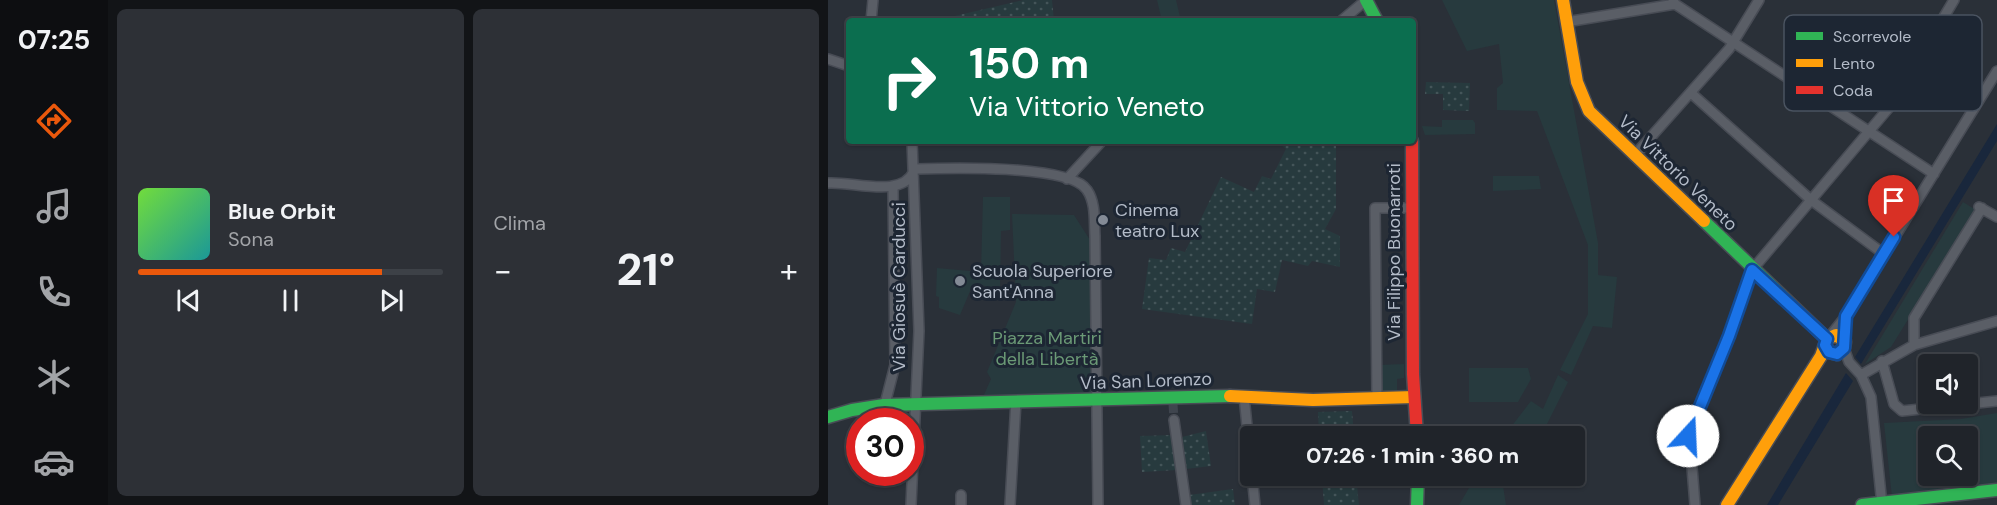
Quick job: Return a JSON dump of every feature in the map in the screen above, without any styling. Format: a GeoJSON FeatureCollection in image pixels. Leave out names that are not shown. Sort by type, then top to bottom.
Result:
{"type":"FeatureCollection","features":[{"type":"Feature","properties":{"kind":"street"},"geometry":{"type":"LineString","coordinates":[[871,18],[873,0]]}},
{"type":"Feature","properties":{"kind":"street","name":"Via Vittorio Veneto"},"geometry":{"type":"LineString","coordinates":[[1563,0],[1577,82],[1587,108],[1634,156],[1828,341]]}},
{"type":"Feature","properties":{"kind":"street"},"geometry":{"type":"LineString","coordinates":[[1634,156],[1734,43],[1759,0]]}},
{"type":"Feature","properties":{"kind":"street"},"geometry":{"type":"LineString","coordinates":[[1945,15],[1954,0]]}},
{"type":"Feature","properties":{"kind":"street"},"geometry":{"type":"LineString","coordinates":[[1345,18],[1366,1],[1375,18]]}},
{"type":"Feature","properties":{"kind":"street"},"geometry":{"type":"LineString","coordinates":[[1566,22],[1674,2],[1784,76]]}},
{"type":"Feature","properties":{"kind":"street"},"geometry":{"type":"LineString","coordinates":[[828,58],[846,65]]}},
{"type":"Feature","properties":{"kind":"street"},"geometry":{"type":"LineString","coordinates":[[1982,96],[1997,71]]}},
{"type":"Feature","properties":{"kind":"street"},"geometry":{"type":"LineString","coordinates":[[1691,93],[1811,200],[1884,254]]}},
{"type":"Feature","properties":{"kind":"street"},"geometry":{"type":"LineString","coordinates":[[1838,111],[1934,174]]}},
{"type":"Feature","properties":{"kind":"street"},"geometry":{"type":"LineString","coordinates":[[1695,505],[1689,430],[1737,316],[1752,270],[1885,111]]}},
{"type":"Feature","properties":{"kind":"street"},"geometry":{"type":"LineString","coordinates":[[1727,505],[1973,111]]}},
{"type":"Feature","properties":{"kind":"street","name":"Via Giosuè Carducci"},"geometry":{"type":"LineString","coordinates":[[911,505],[919,331],[912,144]]}},
{"type":"Feature","properties":{"kind":"street"},"geometry":{"type":"LineString","coordinates":[[1067,179],[1099,144]]}},
{"type":"Feature","properties":{"kind":"street","name":"Via Filippo Buonarroti"},"geometry":{"type":"LineString","coordinates":[[1412,144],[1413,363],[1416,426]]}},
{"type":"Feature","properties":{"kind":"street"},"geometry":{"type":"LineString","coordinates":[[828,183],[893,187],[908,181],[915,169],[1003,169],[1067,179],[1078,182],[1088,191],[1094,216],[1099,401],[1098,505]]}},
{"type":"Feature","properties":{"kind":"street"},"geometry":{"type":"LineString","coordinates":[[881,404],[895,365],[893,187]]}},
{"type":"Feature","properties":{"kind":"street"},"geometry":{"type":"LineString","coordinates":[[1914,345],[1914,318],[1980,207],[1997,217]]}},
{"type":"Feature","properties":{"kind":"street"},"geometry":{"type":"LineString","coordinates":[[1377,398],[1375,208],[1412,208]]}},
{"type":"Feature","properties":{"kind":"street"},"geometry":{"type":"LineString","coordinates":[[1846,316],[1845,345],[1849,362],[1861,375],[1871,397],[1882,504]]}},
{"type":"Feature","properties":{"kind":"street"},"geometry":{"type":"LineString","coordinates":[[1861,375],[1882,361],[1914,345],[1997,321]]}},
{"type":"Feature","properties":{"kind":"street"},"geometry":{"type":"LineString","coordinates":[[1828,341],[1839,335],[1845,345]]}},
{"type":"Feature","properties":{"kind":"street"},"geometry":{"type":"LineString","coordinates":[[1828,341],[1834,354],[1845,345]]}},
{"type":"Feature","properties":{"kind":"street"},"geometry":{"type":"LineString","coordinates":[[1882,361],[1893,402],[1898,409],[1908,412],[1997,401]]}},
{"type":"Feature","properties":{"kind":"street"},"geometry":{"type":"LineString","coordinates":[[1244,396],[1255,505]]}},
{"type":"Feature","properties":{"kind":"street","name":"Via San Lorenzo"},"geometry":{"type":"LineString","coordinates":[[828,417],[881,404],[1016,401],[1172,402],[1244,396],[1313,400],[1414,397]]}},
{"type":"Feature","properties":{"kind":"street"},"geometry":{"type":"LineString","coordinates":[[1010,505],[1016,401]]}},
{"type":"Feature","properties":{"kind":"street"},"geometry":{"type":"LineString","coordinates":[[1174,420],[1186,505]]}},
{"type":"Feature","properties":{"kind":"street"},"geometry":{"type":"LineString","coordinates":[[1417,505],[1418,486]]}},
{"type":"Feature","properties":{"kind":"street"},"geometry":{"type":"LineString","coordinates":[[1862,505],[1997,490]]}},
{"type":"Feature","properties":{"kind":"street"},"geometry":{"type":"LineString","coordinates":[[1736,505],[1737,492]]}},
{"type":"Feature","properties":{"kind":"green space"},"geometry":{"type":"Polygon","coordinates":[[[1023,0],[1052,0],[1054,18],[946,18],[1023,0]]]}},
{"type":"Feature","properties":{"kind":"green space"},"geometry":{"type":"Polygon","coordinates":[[[1157,0],[1176,0],[1180,18],[1161,18],[1157,0]]]}},
{"type":"Feature","properties":{"kind":"green space"},"geometry":{"type":"Polygon","coordinates":[[[1442,0],[1554,0],[1598,243],[1598,275],[1617,277],[1612,328],[1593,326],[1571,375],[1560,370],[1588,314],[1588,245],[1537,111],[1497,110],[1497,88],[1503,83],[1499,44],[1467,51],[1442,0]]]}},
{"type":"Feature","properties":{"kind":"green space"},"geometry":{"type":"Polygon","coordinates":[[[1426,82],[1470,83],[1469,111],[1443,110],[1443,94],[1425,94],[1426,82]]]}},
{"type":"Feature","properties":{"kind":"green space"},"geometry":{"type":"Polygon","coordinates":[[[1442,120],[1473,120],[1475,134],[1425,135],[1422,126],[1442,127],[1442,120]]]}},
{"type":"Feature","properties":{"kind":"green space"},"geometry":{"type":"Polygon","coordinates":[[[1336,144],[1336,209],[1325,229],[1340,236],[1340,267],[1312,261],[1308,266],[1282,260],[1275,292],[1257,289],[1252,324],[1142,309],[1149,258],[1166,260],[1171,248],[1185,252],[1221,177],[1254,192],[1262,176],[1271,179],[1286,149],[1281,145],[1336,144]]]}},
{"type":"Feature","properties":{"kind":"green space"},"geometry":{"type":"Polygon","coordinates":[[[1493,176],[1539,176],[1541,189],[1493,191],[1493,176]]]}},
{"type":"Feature","properties":{"kind":"green space"},"geometry":{"type":"Polygon","coordinates":[[[983,197],[1010,197],[1010,230],[1001,231],[1000,291],[973,284],[960,315],[939,308],[939,297],[936,296],[937,268],[981,272],[983,197]]]}},
{"type":"Feature","properties":{"kind":"green space"},"geometry":{"type":"Polygon","coordinates":[[[1963,202],[1976,210],[1891,347],[1865,364],[1963,202]]]}},
{"type":"Feature","properties":{"kind":"green space","name":"Piazza Martiri della Libertà"},"geometry":{"type":"Polygon","coordinates":[[[1012,214],[1074,215],[1090,240],[1094,395],[983,397],[991,379],[987,372],[1016,302],[1012,214]]]}},
{"type":"Feature","properties":{"kind":"green space"},"geometry":{"type":"Polygon","coordinates":[[[1404,364],[1404,378],[1397,379],[1397,392],[1380,393],[1379,365],[1404,364]]]}},
{"type":"Feature","properties":{"kind":"green space"},"geometry":{"type":"Polygon","coordinates":[[[1469,368],[1528,368],[1531,379],[1518,402],[1469,402],[1469,368]]]}},
{"type":"Feature","properties":{"kind":"green space"},"geometry":{"type":"Polygon","coordinates":[[[1558,375],[1568,382],[1546,426],[1512,426],[1531,401],[1543,409],[1558,375]]]}},
{"type":"Feature","properties":{"kind":"green space"},"geometry":{"type":"Polygon","coordinates":[[[1352,411],[1353,426],[1319,426],[1318,412],[1352,411]]]}},
{"type":"Feature","properties":{"kind":"green space"},"geometry":{"type":"Polygon","coordinates":[[[1997,413],[1997,485],[1892,497],[1884,423],[1961,419],[1997,413]]]}},
{"type":"Feature","properties":{"kind":"green space"},"geometry":{"type":"Polygon","coordinates":[[[1206,431],[1211,466],[1186,469],[1182,437],[1206,431]]]}},
{"type":"Feature","properties":{"kind":"green space"},"geometry":{"type":"Polygon","coordinates":[[[1173,435],[1177,470],[1142,472],[1140,436],[1173,435]]]}},
{"type":"Feature","properties":{"kind":"green space"},"geometry":{"type":"Polygon","coordinates":[[[1323,486],[1357,486],[1359,505],[1324,505],[1323,486]]]}},
{"type":"Feature","properties":{"kind":"green space"},"geometry":{"type":"Polygon","coordinates":[[[1470,486],[1503,486],[1506,505],[1459,505],[1470,486]]]}},
{"type":"Feature","properties":{"kind":"green space"},"geometry":{"type":"Polygon","coordinates":[[[1233,489],[1235,505],[1190,505],[1189,495],[1233,489]]]}},
{"type":"Feature","properties":{"kind":"water"},"geometry":{"type":"Polygon","coordinates":[[[1997,124],[1997,141],[1861,364],[1855,357],[1997,124]]]}},
{"type":"Feature","properties":{"kind":"water"},"geometry":{"type":"Polygon","coordinates":[[[1846,373],[1853,381],[1778,505],[1767,505],[1846,373]]]}},
{"type":"Feature","properties":{"kind":"tunnel"},"geometry":{"type":"LineString","coordinates":[[1173,404],[1174,420]]}},
{"type":"Feature","properties":{"kind":"traffic: fast"},"geometry":{"type":"LineString","coordinates":[[1366,0],[1375,18]]}},
{"type":"Feature","properties":{"kind":"traffic: fast"},"geometry":{"type":"LineString","coordinates":[[1704,221],[1827,339]]}},
{"type":"Feature","properties":{"kind":"traffic: fast"},"geometry":{"type":"LineString","coordinates":[[828,417],[852,410],[884,405],[1230,396]]}},
{"type":"Feature","properties":{"kind":"traffic: fast"},"geometry":{"type":"LineString","coordinates":[[1417,505],[1418,486]]}},
{"type":"Feature","properties":{"kind":"traffic: fast"},"geometry":{"type":"LineString","coordinates":[[1862,505],[1997,490]]}},
{"type":"Feature","properties":{"kind":"traffic: slow"},"geometry":{"type":"LineString","coordinates":[[1563,0],[1577,82],[1589,111],[1704,221]]}},
{"type":"Feature","properties":{"kind":"traffic: slow"},"geometry":{"type":"LineString","coordinates":[[1727,505],[1821,356],[1827,339],[1836,335],[1845,342],[1844,348],[1837,354],[1829,352],[1826,347]]}},
{"type":"Feature","properties":{"kind":"traffic: slow"},"geometry":{"type":"LineString","coordinates":[[1230,396],[1313,400],[1414,397]]}},
{"type":"Feature","properties":{"kind":"traffic: jam"},"geometry":{"type":"LineString","coordinates":[[1412,144],[1413,374],[1416,426]]}},
{"type":"Feature","properties":{"kind":"place","name":"Cinema teatro Lux"},"geometry":{"type":"Point","coordinates":[1103,220]}},
{"type":"Feature","properties":{"kind":"place","name":"Scuola Superiore Sant'Anna"},"geometry":{"type":"Point","coordinates":[960,281]}},
{"type":"Feature","properties":{"kind":"route"},"geometry":{"type":"LineString","coordinates":[[1688,436],[1729,336],[1752,270],[1827,339],[1825,345],[1831,354],[1837,354],[1844,348],[1846,316],[1894,237]]}}]}
